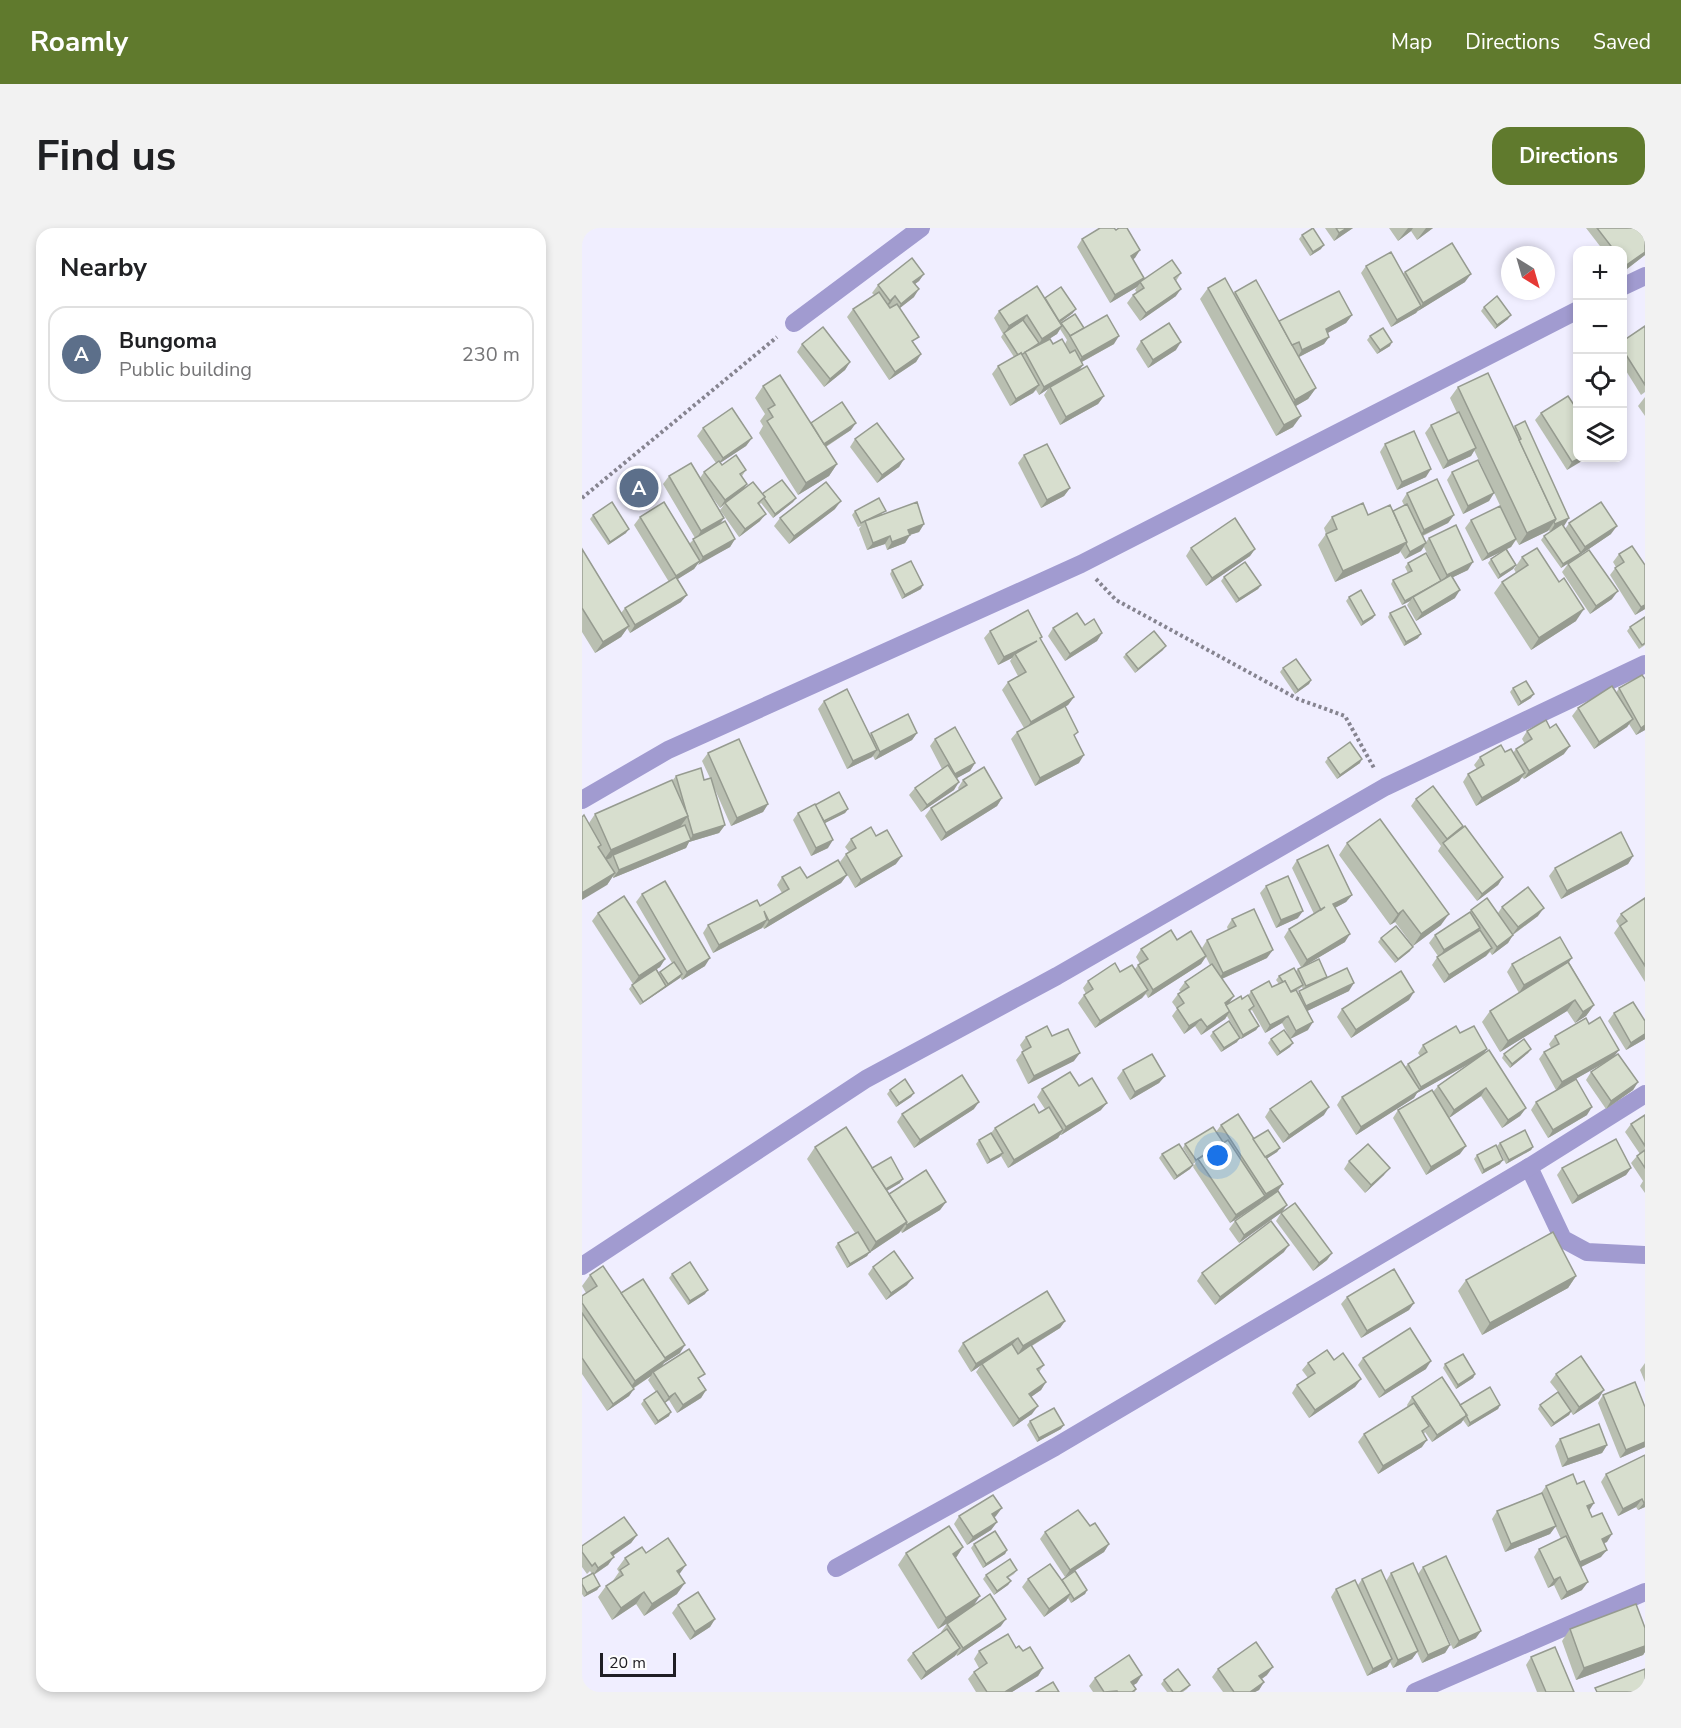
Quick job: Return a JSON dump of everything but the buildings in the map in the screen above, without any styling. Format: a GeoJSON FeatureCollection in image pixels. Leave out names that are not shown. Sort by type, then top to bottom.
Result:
{"type":"FeatureCollection","features":[{"type":"Feature","properties":{"kind":"street"},"geometry":{"type":"LineString","coordinates":[[794,323],[921,228]]}},
{"type":"Feature","properties":{"kind":"street"},"geometry":{"type":"LineString","coordinates":[[1627,285],[1645,276]]}},
{"type":"Feature","properties":{"kind":"street"},"geometry":{"type":"LineString","coordinates":[[582,800],[668,750],[1082,564],[1573,313]]}},
{"type":"Feature","properties":{"kind":"street"},"geometry":{"type":"LineString","coordinates":[[582,1266],[866,1079],[1057,976],[1385,787],[1645,664]]}},
{"type":"Feature","properties":{"kind":"street"},"geometry":{"type":"LineString","coordinates":[[836,1568],[1055,1447],[1528,1167],[1645,1094]]}},
{"type":"Feature","properties":{"kind":"street"},"geometry":{"type":"LineString","coordinates":[[1528,1167],[1563,1239],[1587,1252],[1645,1255]]}},
{"type":"Feature","properties":{"kind":"street"},"geometry":{"type":"LineString","coordinates":[[1416,1692],[1645,1592]]}},
{"type":"Feature","properties":{"kind":"path"},"geometry":{"type":"LineString","coordinates":[[582,498],[794,323]]}},
{"type":"Feature","properties":{"kind":"path"},"geometry":{"type":"LineString","coordinates":[[1082,564],[1116,600],[1298,699],[1345,716],[1385,787]]}},
{"type":"Feature","properties":{"kind":"place","name":"Bungoma"},"geometry":{"type":"Point","coordinates":[639,488]}}]}
